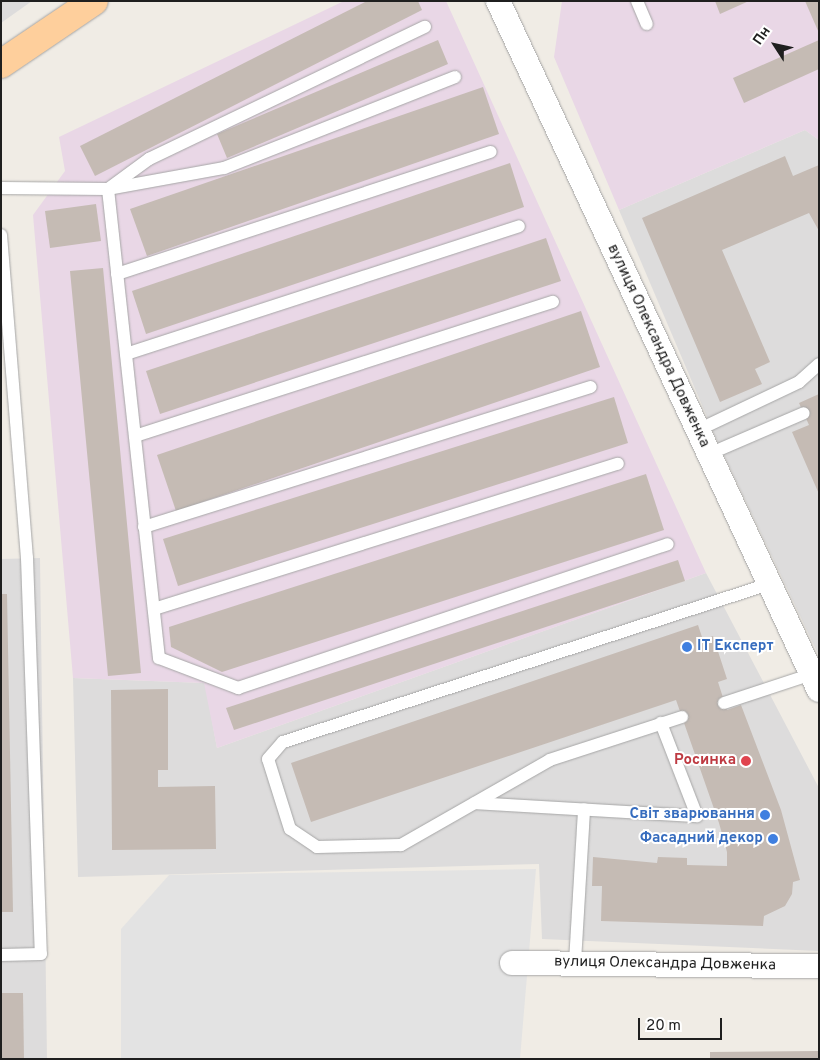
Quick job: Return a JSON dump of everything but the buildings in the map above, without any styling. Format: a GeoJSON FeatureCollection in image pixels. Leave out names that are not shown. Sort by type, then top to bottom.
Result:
{"type":"FeatureCollection","features":[{"type":"Feature","properties":{"kind":"main road"},"geometry":{"type":"LineString","coordinates":[[1,64],[94,1]]}},
{"type":"Feature","properties":{"kind":"street","name":"вулиця Олександра Довженка"},"geometry":{"type":"LineString","coordinates":[[498,1],[769,584],[816,679]]}},
{"type":"Feature","properties":{"kind":"street","name":"вулиця Олександра Довженка"},"geometry":{"type":"LineString","coordinates":[[512,963],[575,962],[819,966]]}},
{"type":"Feature","properties":{"kind":"lane"},"geometry":{"type":"LineString","coordinates":[[637,1],[647,24]]}},
{"type":"Feature","properties":{"kind":"lane"},"geometry":{"type":"LineString","coordinates":[[108,190],[149,159],[425,27]]}},
{"type":"Feature","properties":{"kind":"lane"},"geometry":{"type":"LineString","coordinates":[[1,188],[108,190],[224,168],[455,76]]}},
{"type":"Feature","properties":{"kind":"lane"},"geometry":{"type":"LineString","coordinates":[[117,274],[491,152]]}},
{"type":"Feature","properties":{"kind":"lane"},"geometry":{"type":"LineString","coordinates":[[108,190],[159,658],[238,688],[668,544]]}},
{"type":"Feature","properties":{"kind":"lane"},"geometry":{"type":"LineString","coordinates":[[126,354],[519,226]]}},
{"type":"Feature","properties":{"kind":"lane"},"geometry":{"type":"LineString","coordinates":[[1,235],[3,280],[27,558],[41,954],[1,955]]}},
{"type":"Feature","properties":{"kind":"lane"},"geometry":{"type":"LineString","coordinates":[[135,436],[553,302]]}},
{"type":"Feature","properties":{"kind":"lane"},"geometry":{"type":"LineString","coordinates":[[698,430],[800,382],[819,364]]}},
{"type":"Feature","properties":{"kind":"lane"},"geometry":{"type":"LineString","coordinates":[[144,527],[591,387]]}},
{"type":"Feature","properties":{"kind":"lane"},"geometry":{"type":"LineString","coordinates":[[709,454],[804,414]]}},
{"type":"Feature","properties":{"kind":"lane"},"geometry":{"type":"LineString","coordinates":[[154,609],[618,464]]}},
{"type":"Feature","properties":{"kind":"lane"},"geometry":{"type":"LineString","coordinates":[[682,716],[550,760],[401,845],[317,847],[290,829],[268,759],[283,742],[769,584]]}},
{"type":"Feature","properties":{"kind":"lane"},"geometry":{"type":"LineString","coordinates":[[724,703],[816,679]]}},
{"type":"Feature","properties":{"kind":"lane"},"geometry":{"type":"LineString","coordinates":[[475,802],[697,816],[661,723]]}},
{"type":"Feature","properties":{"kind":"lane"},"geometry":{"type":"LineString","coordinates":[[575,962],[584,809]]}},
{"type":"Feature","properties":{"kind":"shaded area"},"geometry":{"type":"Polygon","coordinates":[[[1,1],[32,1],[1,23],[1,1]]]}},
{"type":"Feature","properties":{"kind":"shaded area"},"geometry":{"type":"Polygon","coordinates":[[[344,1],[446,1],[706,573],[217,748],[204,683],[73,678],[33,215],[65,171],[59,137],[344,1]]]}},
{"type":"Feature","properties":{"kind":"shaded area"},"geometry":{"type":"Polygon","coordinates":[[[562,1],[819,1],[819,140],[805,130],[619,210],[554,57],[562,1]]]}},
{"type":"Feature","properties":{"kind":"shaded area"},"geometry":{"type":"Polygon","coordinates":[[[805,130],[819,140],[819,656],[716,438],[619,210],[805,130]]]}},
{"type":"Feature","properties":{"kind":"shaded area"},"geometry":{"type":"Polygon","coordinates":[[[40,558],[47,1059],[1,1059],[1,559],[40,558]]]}},
{"type":"Feature","properties":{"kind":"shaded area"},"geometry":{"type":"Polygon","coordinates":[[[706,573],[819,788],[819,951],[542,939],[539,864],[78,877],[73,678],[205,683],[217,748],[706,573]]]}},
{"type":"Feature","properties":{"kind":"shaded area"},"geometry":{"type":"Polygon","coordinates":[[[536,869],[520,1059],[121,1059],[121,929],[169,875],[536,869]]]}},
{"type":"Feature","properties":{"kind":"place","name":"IT Експерт"},"geometry":{"type":"Point","coordinates":[687,647]}},
{"type":"Feature","properties":{"kind":"place","name":"Росинка"},"geometry":{"type":"Point","coordinates":[746,761]}},
{"type":"Feature","properties":{"kind":"place","name":"Світ зварювання"},"geometry":{"type":"Point","coordinates":[765,815]}},
{"type":"Feature","properties":{"kind":"place","name":"Фасадний декор"},"geometry":{"type":"Point","coordinates":[773,839]}}]}
